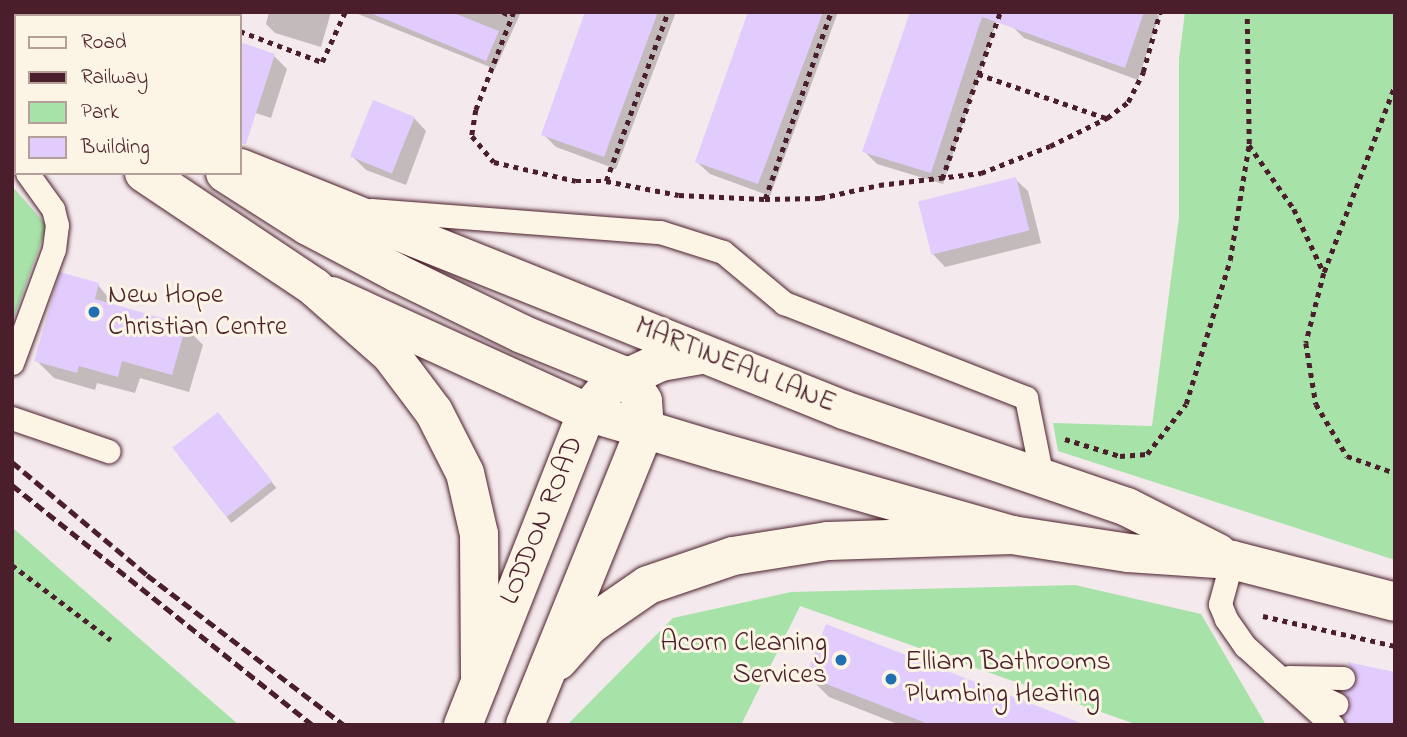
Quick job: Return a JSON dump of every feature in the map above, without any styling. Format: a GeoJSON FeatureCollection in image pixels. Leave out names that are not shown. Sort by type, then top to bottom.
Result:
{"type":"FeatureCollection","features":[{"type":"Feature","properties":{"kind":"main road","name":"MARTINEAU LANE"},"geometry":{"type":"LineString","coordinates":[[242,169],[350,209],[700,355],[1043,482],[1128,508],[1232,560]]}},
{"type":"Feature","properties":{"kind":"main road","name":"MARTINEAU LANE"},"geometry":{"type":"LineString","coordinates":[[147,175],[314,288],[587,412],[1012,535],[1128,553],[1232,560],[1395,602]]}},
{"type":"Feature","properties":{"kind":"main road","name":"MARTINEAU LANE"},"geometry":{"type":"LineString","coordinates":[[228,175],[307,226],[397,273],[522,334],[628,377],[643,401],[645,429]]}},
{"type":"Feature","properties":{"kind":"main road","name":"LODDON ROAD"},"geometry":{"type":"LineString","coordinates":[[314,288],[391,355],[434,412],[465,473],[479,534],[480,682]]}},
{"type":"Feature","properties":{"kind":"main road","name":"LODDON ROAD"},"geometry":{"type":"LineString","coordinates":[[463,725],[587,412],[610,386],[661,362],[700,355]]}},
{"type":"Feature","properties":{"kind":"main road","name":"LODDON ROAD"},"geometry":{"type":"LineString","coordinates":[[525,725],[645,429]]}},
{"type":"Feature","properties":{"kind":"main road"},"geometry":{"type":"LineString","coordinates":[[544,676],[590,625],[648,584],[733,556],[828,541],[1012,535]]}},
{"type":"Feature","properties":{"kind":"lane"},"geometry":{"type":"LineString","coordinates":[[12,363],[54,249],[57,225],[52,209],[28,175]]}},
{"type":"Feature","properties":{"kind":"lane"},"geometry":{"type":"LineString","coordinates":[[350,209],[476,215],[660,232],[723,252],[784,303],[1026,398],[1043,482]]}},
{"type":"Feature","properties":{"kind":"lane"},"geometry":{"type":"LineString","coordinates":[[12,418],[108,451]]}},
{"type":"Feature","properties":{"kind":"lane"},"geometry":{"type":"LineString","coordinates":[[1232,560],[1220,604],[1245,646],[1279,677],[1335,714]]}},
{"type":"Feature","properties":{"kind":"lane"},"geometry":{"type":"LineString","coordinates":[[1279,677],[1343,678]]}},
{"type":"Feature","properties":{"kind":"path"},"geometry":{"type":"LineString","coordinates":[[242,32],[322,62],[345,12]]}},
{"type":"Feature","properties":{"kind":"path"},"geometry":{"type":"LineString","coordinates":[[503,12],[513,14],[476,110],[472,136],[494,162],[533,175],[606,181],[679,195],[765,199],[820,198],[878,185],[942,180],[981,173],[1107,118],[1128,102],[1138,82],[1160,12]]}},
{"type":"Feature","properties":{"kind":"path"},"geometry":{"type":"LineString","coordinates":[[606,181],[668,12]]}},
{"type":"Feature","properties":{"kind":"path"},"geometry":{"type":"LineString","coordinates":[[765,199],[831,12]]}},
{"type":"Feature","properties":{"kind":"path"},"geometry":{"type":"LineString","coordinates":[[942,180],[1000,12]]}},
{"type":"Feature","properties":{"kind":"path"},"geometry":{"type":"LineString","coordinates":[[1043,482],[1055,437],[1120,456],[1147,454],[1186,404],[1230,260],[1249,144],[1247,12]]}},
{"type":"Feature","properties":{"kind":"path"},"geometry":{"type":"LineString","coordinates":[[978,74],[1107,118]]}},
{"type":"Feature","properties":{"kind":"path"},"geometry":{"type":"LineString","coordinates":[[1395,85],[1324,272],[1306,343],[1316,404],[1347,456],[1395,473]]}},
{"type":"Feature","properties":{"kind":"path"},"geometry":{"type":"LineString","coordinates":[[1249,144],[1294,209],[1324,272]]}},
{"type":"Feature","properties":{"kind":"path"},"geometry":{"type":"LineString","coordinates":[[12,565],[111,640]]}},
{"type":"Feature","properties":{"kind":"green space"},"geometry":{"type":"Polygon","coordinates":[[[1185,12],[1395,12],[1395,560],[1058,451],[1053,423],[1152,426],[1179,217],[1179,59],[1185,12]]]}},
{"type":"Feature","properties":{"kind":"green space"},"geometry":{"type":"Polygon","coordinates":[[[12,186],[47,226],[12,322],[12,186]]]}},
{"type":"Feature","properties":{"kind":"green space"},"geometry":{"type":"Polygon","coordinates":[[[12,527],[71,579],[239,725],[12,725],[12,527]]]}},
{"type":"Feature","properties":{"kind":"green space"},"geometry":{"type":"Polygon","coordinates":[[[1075,585],[1201,614],[1266,725],[1138,725],[800,606],[741,725],[567,725],[673,618],[791,592],[1075,585]]]}},
{"type":"Feature","properties":{"kind":"building"},"geometry":{"type":"Polygon","coordinates":[[[368,12],[451,12],[499,31],[486,61],[368,12]]]}},
{"type":"Feature","properties":{"kind":"building"},"geometry":{"type":"Polygon","coordinates":[[[585,12],[658,12],[604,157],[541,135],[585,12]]]}},
{"type":"Feature","properties":{"kind":"building"},"geometry":{"type":"Polygon","coordinates":[[[748,12],[823,12],[758,184],[695,162],[748,12]]]}},
{"type":"Feature","properties":{"kind":"building"},"geometry":{"type":"Polygon","coordinates":[[[910,12],[1144,12],[1125,68],[982,17],[931,173],[862,152],[910,12]]]}},
{"type":"Feature","properties":{"kind":"building"},"geometry":{"type":"Polygon","coordinates":[[[242,43],[275,54],[246,144],[242,143],[242,43]]]}},
{"type":"Feature","properties":{"kind":"building"},"geometry":{"type":"Polygon","coordinates":[[[373,100],[415,117],[392,173],[350,157],[373,100]]]}},
{"type":"Feature","properties":{"kind":"building"},"geometry":{"type":"Polygon","coordinates":[[[1016,177],[1029,230],[931,255],[918,201],[1016,177]]]}},
{"type":"Feature","properties":{"kind":"building","name":"New Hope Christian Centre"},"geometry":{"type":"Polygon","coordinates":[[[60,272],[99,283],[95,299],[186,325],[172,375],[122,361],[118,377],[79,366],[77,373],[34,361],[60,272]]]}},
{"type":"Feature","properties":{"kind":"building"},"geometry":{"type":"Polygon","coordinates":[[[218,412],[272,481],[226,517],[172,448],[218,412]]]}},
{"type":"Feature","properties":{"kind":"building"},"geometry":{"type":"Polygon","coordinates":[[[826,624],[1081,723],[931,725],[806,676],[826,624]]]}},
{"type":"Feature","properties":{"kind":"building"},"geometry":{"type":"Polygon","coordinates":[[[1347,662],[1395,672],[1395,725],[1346,725],[1343,716],[1351,703],[1344,692],[1357,679],[1347,662]]]}},
{"type":"Feature","properties":{"kind":"railway"},"geometry":{"type":"LineString","coordinates":[[12,462],[147,575],[344,725]]}},
{"type":"Feature","properties":{"kind":"railway"},"geometry":{"type":"LineString","coordinates":[[12,485],[313,725]]}},
{"type":"Feature","properties":{"kind":"place","name":"New Hope Christian Centre"},"geometry":{"type":"Point","coordinates":[94,312]}},
{"type":"Feature","properties":{"kind":"place","name":"Acorn Cleaning Services"},"geometry":{"type":"Point","coordinates":[841,660]}},
{"type":"Feature","properties":{"kind":"place","name":"Elliam Bathrooms Plumbing Heating"},"geometry":{"type":"Point","coordinates":[891,679]}}]}
